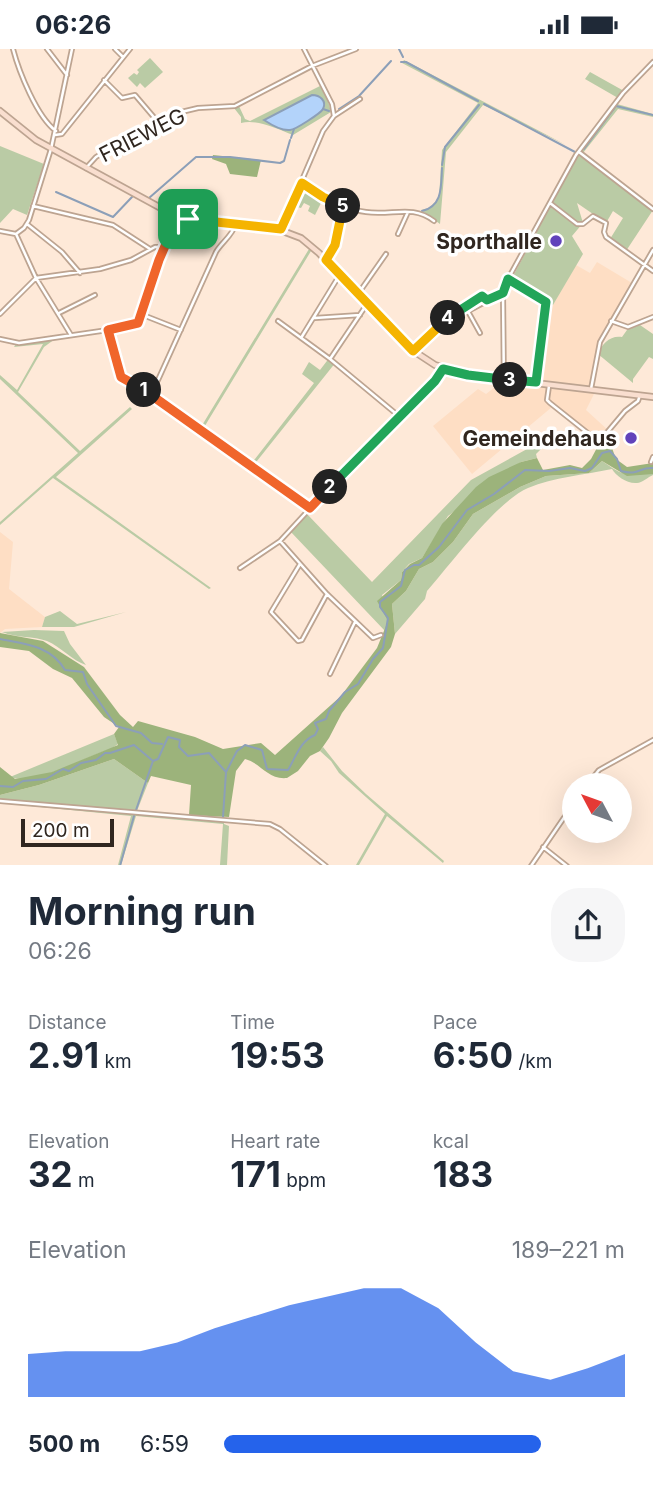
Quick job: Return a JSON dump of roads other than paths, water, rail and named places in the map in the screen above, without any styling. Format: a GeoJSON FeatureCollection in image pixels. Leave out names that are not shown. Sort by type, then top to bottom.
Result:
{"type":"FeatureCollection","features":[{"type":"Feature","properties":{"kind":"main road"},"geometry":{"type":"LineString","coordinates":[[0,111],[23,131],[51,149],[178,216],[208,223],[281,229],[308,243],[413,351],[443,369],[468,375],[653,397]]}},
{"type":"Feature","properties":{"kind":"street"},"geometry":{"type":"LineString","coordinates":[[13,49],[23,79],[48,124],[55,133],[62,134],[130,49]]}},
{"type":"Feature","properties":{"kind":"street"},"geometry":{"type":"LineString","coordinates":[[47,49],[67,75]]}},
{"type":"Feature","properties":{"kind":"street"},"geometry":{"type":"LineString","coordinates":[[16,234],[27,224],[51,149],[72,49]]}},
{"type":"Feature","properties":{"kind":"street"},"geometry":{"type":"LineString","coordinates":[[115,49],[124,57]]}},
{"type":"Feature","properties":{"kind":"street"},"geometry":{"type":"LineString","coordinates":[[304,49],[332,104],[334,115]]}},
{"type":"Feature","properties":{"kind":"street","name":"FRIEWEG"},"geometry":{"type":"LineString","coordinates":[[86,168],[96,157],[184,110],[235,106],[312,66],[356,49]]}},
{"type":"Feature","properties":{"kind":"street"},"geometry":{"type":"LineString","coordinates":[[504,390],[503,293],[508,279],[579,152],[623,93],[653,62]]}},
{"type":"Feature","properties":{"kind":"street"},"geometry":{"type":"LineString","coordinates":[[104,80],[122,98],[135,95],[159,122]]}},
{"type":"Feature","properties":{"kind":"street"},"geometry":{"type":"LineString","coordinates":[[281,229],[323,131],[334,115],[360,99]]}},
{"type":"Feature","properties":{"kind":"street"},"geometry":{"type":"LineString","coordinates":[[579,152],[653,209]]}},
{"type":"Feature","properties":{"kind":"street"},"geometry":{"type":"LineString","coordinates":[[302,183],[344,207],[365,212],[424,213],[434,221]]}},
{"type":"Feature","properties":{"kind":"street"},"geometry":{"type":"LineString","coordinates":[[550,203],[577,224],[583,224],[593,216],[600,218],[606,223],[606,237],[653,271]]}},
{"type":"Feature","properties":{"kind":"street"},"geometry":{"type":"LineString","coordinates":[[33,207],[113,225],[150,249]]}},
{"type":"Feature","properties":{"kind":"street"},"geometry":{"type":"LineString","coordinates":[[326,260],[335,245],[344,207]]}},
{"type":"Feature","properties":{"kind":"street"},"geometry":{"type":"LineString","coordinates":[[398,234],[408,212]]}},
{"type":"Feature","properties":{"kind":"street"},"geometry":{"type":"LineString","coordinates":[[0,339],[19,343],[135,326],[143,315],[164,247],[178,216]]}},
{"type":"Feature","properties":{"kind":"street"},"geometry":{"type":"LineString","coordinates":[[168,239],[203,230],[208,223]]}},
{"type":"Feature","properties":{"kind":"street"},"geometry":{"type":"LineString","coordinates":[[27,224],[62,253],[80,273]]}},
{"type":"Feature","properties":{"kind":"street"},"geometry":{"type":"LineString","coordinates":[[149,392],[158,380],[216,252],[236,225]]}},
{"type":"Feature","properties":{"kind":"street"},"geometry":{"type":"LineString","coordinates":[[0,231],[16,234]]}},
{"type":"Feature","properties":{"kind":"street"},"geometry":{"type":"LineString","coordinates":[[16,234],[36,278],[71,335]]}},
{"type":"Feature","properties":{"kind":"street"},"geometry":{"type":"LineString","coordinates":[[0,314],[36,278],[80,273],[131,260],[150,249],[164,247]]}},
{"type":"Feature","properties":{"kind":"street"},"geometry":{"type":"LineString","coordinates":[[591,389],[597,350],[653,250]]}},
{"type":"Feature","properties":{"kind":"street"},"geometry":{"type":"LineString","coordinates":[[358,294],[386,254]]}},
{"type":"Feature","properties":{"kind":"street"},"geometry":{"type":"LineString","coordinates":[[301,338],[340,275]]}},
{"type":"Feature","properties":{"kind":"street"},"geometry":{"type":"LineString","coordinates":[[508,279],[547,304],[542,321],[536,382]]}},
{"type":"Feature","properties":{"kind":"street"},"geometry":{"type":"LineString","coordinates":[[468,311],[503,293]]}},
{"type":"Feature","properties":{"kind":"street"},"geometry":{"type":"LineString","coordinates":[[59,313],[96,295]]}},
{"type":"Feature","properties":{"kind":"street"},"geometry":{"type":"LineString","coordinates":[[413,351],[447,318],[482,296],[487,300]]}},
{"type":"Feature","properties":{"kind":"street"},"geometry":{"type":"LineString","coordinates":[[330,359],[367,304]]}},
{"type":"Feature","properties":{"kind":"street"},"geometry":{"type":"LineString","coordinates":[[465,306],[480,333]]}},
{"type":"Feature","properties":{"kind":"street"},"geometry":{"type":"LineString","coordinates":[[314,318],[340,318],[360,314]]}},
{"type":"Feature","properties":{"kind":"street"},"geometry":{"type":"LineString","coordinates":[[143,315],[181,330]]}},
{"type":"Feature","properties":{"kind":"street"},"geometry":{"type":"LineString","coordinates":[[611,321],[628,327],[653,317]]}},
{"type":"Feature","properties":{"kind":"street"},"geometry":{"type":"LineString","coordinates":[[278,321],[330,359],[400,417]]}},
{"type":"Feature","properties":{"kind":"street"},"geometry":{"type":"LineString","coordinates":[[108,330],[121,377],[149,392],[310,508]]}},
{"type":"Feature","properties":{"kind":"street"},"geometry":{"type":"LineString","coordinates":[[240,568],[279,541],[435,381],[443,369]]}},
{"type":"Feature","properties":{"kind":"street"},"geometry":{"type":"LineString","coordinates":[[550,384],[547,400],[599,442],[625,411],[638,401],[640,395]]}},
{"type":"Feature","properties":{"kind":"street"},"geometry":{"type":"LineString","coordinates":[[651,462],[653,457]]}},
{"type":"Feature","properties":{"kind":"street"},"geometry":{"type":"LineString","coordinates":[[279,541],[355,622],[373,638],[381,635]]}},
{"type":"Feature","properties":{"kind":"street"},"geometry":{"type":"LineString","coordinates":[[300,564],[271,612],[300,641],[327,594]]}},
{"type":"Feature","properties":{"kind":"street"},"geometry":{"type":"LineString","coordinates":[[330,674],[355,622]]}},
{"type":"Feature","properties":{"kind":"street"},"geometry":{"type":"LineString","coordinates":[[596,773],[653,740]]}},
{"type":"Feature","properties":{"kind":"street"},"geometry":{"type":"LineString","coordinates":[[0,801],[270,824],[325,865]]}},
{"type":"Feature","properties":{"kind":"street"},"geometry":{"type":"LineString","coordinates":[[532,865],[562,820]]}},
{"type":"Feature","properties":{"kind":"street"},"geometry":{"type":"LineString","coordinates":[[543,848],[566,865]]}},
{"type":"Feature","properties":{"kind":"water"},"geometry":{"type":"Polygon","coordinates":[[[312,95],[322,99],[323,109],[297,127],[283,129],[264,120],[312,95]]]}},
{"type":"Feature","properties":{"kind":"waterway"},"geometry":{"type":"LineString","coordinates":[[399,49],[403,57]]}},
{"type":"Feature","properties":{"kind":"waterway"},"geometry":{"type":"LineString","coordinates":[[339,109],[359,96],[391,61]]}},
{"type":"Feature","properties":{"kind":"waterway"},"geometry":{"type":"LineString","coordinates":[[401,62],[406,62],[478,101]]}},
{"type":"Feature","properties":{"kind":"waterway"},"geometry":{"type":"LineString","coordinates":[[484,104],[575,152]]}},
{"type":"Feature","properties":{"kind":"waterway"},"geometry":{"type":"LineString","coordinates":[[442,165],[445,147],[479,105]]}},
{"type":"Feature","properties":{"kind":"waterway"},"geometry":{"type":"LineString","coordinates":[[584,149],[616,106],[653,115]]}},
{"type":"Feature","properties":{"kind":"waterway"},"geometry":{"type":"LineString","coordinates":[[323,109],[329,111]]}},
{"type":"Feature","properties":{"kind":"waterway"},"geometry":{"type":"LineString","coordinates":[[291,138],[294,129]]}},
{"type":"Feature","properties":{"kind":"waterway"},"geometry":{"type":"LineString","coordinates":[[149,198],[196,157],[230,157],[280,163],[284,161],[290,140]]}},
{"type":"Feature","properties":{"kind":"waterway"},"geometry":{"type":"LineString","coordinates":[[422,211],[434,205],[440,194],[442,168]]}},
{"type":"Feature","properties":{"kind":"waterway"},"geometry":{"type":"LineString","coordinates":[[56,192],[113,217],[132,197]]}},
{"type":"Feature","properties":{"kind":"waterway"},"geometry":{"type":"LineString","coordinates":[[0,786],[13,787],[23,781],[46,779],[63,769],[69,771],[81,763],[96,760],[105,753],[134,745],[153,761],[158,759],[168,737],[180,740],[179,747],[188,756],[209,753],[226,772],[237,751],[245,745],[262,750],[267,769],[288,770],[302,745],[315,735],[318,729],[315,723],[326,719],[329,711],[345,692],[358,684],[383,648],[388,618],[380,607],[380,602],[401,586],[405,570],[419,565],[439,547],[467,510],[494,494],[525,470],[570,468],[585,471],[592,468],[602,453],[610,451],[617,459],[621,471],[632,473],[653,468]]}},
{"type":"Feature","properties":{"kind":"waterway"},"geometry":{"type":"LineString","coordinates":[[0,639],[37,647],[53,656],[65,670],[83,672],[87,684],[116,726],[141,733],[152,743],[162,744]]}},
{"type":"Feature","properties":{"kind":"waterway"},"geometry":{"type":"LineString","coordinates":[[136,810],[153,761]]}},
{"type":"Feature","properties":{"kind":"waterway"},"geometry":{"type":"LineString","coordinates":[[223,817],[226,772]]}},
{"type":"Feature","properties":{"kind":"waterway"},"geometry":{"type":"LineString","coordinates":[[120,865],[134,816]]}},
{"type":"Feature","properties":{"kind":"place","name":"Sporthalle"},"geometry":{"type":"Point","coordinates":[556,241]}},
{"type":"Feature","properties":{"kind":"place","name":"Gemeindehaus"},"geometry":{"type":"Point","coordinates":[631,438]}}]}
